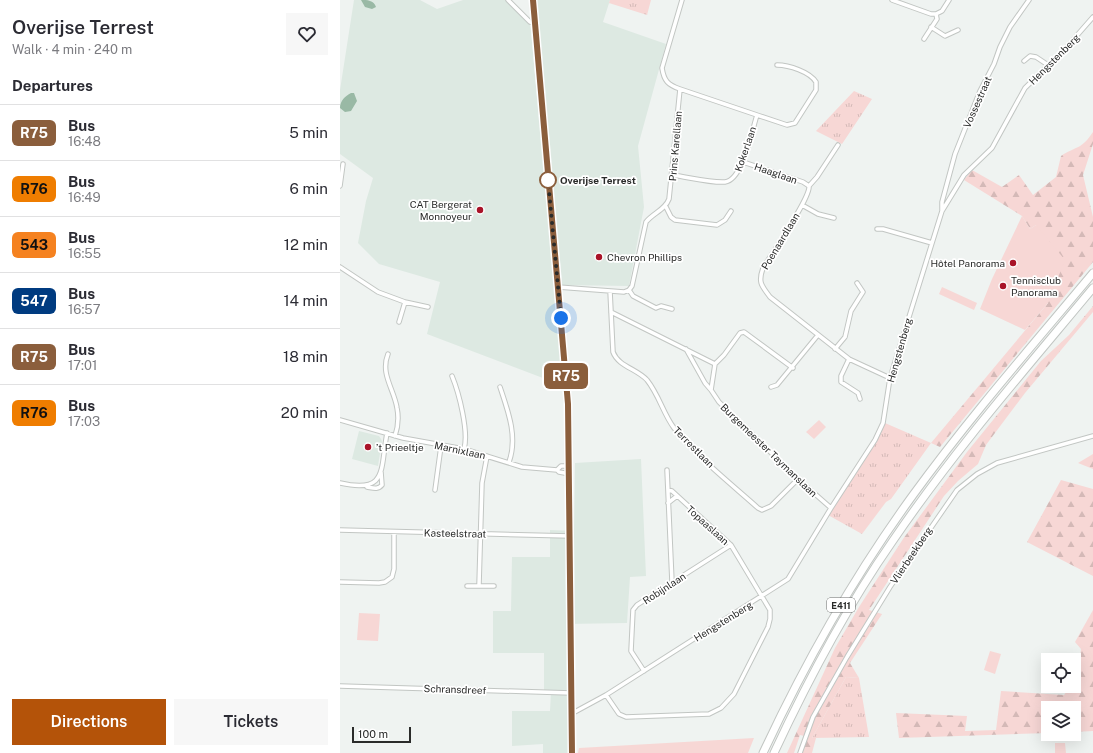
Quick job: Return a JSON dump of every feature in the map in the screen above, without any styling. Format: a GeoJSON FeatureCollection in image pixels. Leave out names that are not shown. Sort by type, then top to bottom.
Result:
{"type":"FeatureCollection","features":[{"type":"Feature","properties":{"kind":"highway","name":"E411"},"geometry":{"type":"LineString","coordinates":[[763,753],[801,675],[826,630],[883,538],[912,496],[964,428],[1093,273]]}},
{"type":"Feature","properties":{"kind":"highway","name":"E411"},"geometry":{"type":"LineString","coordinates":[[774,753],[810,679],[835,633],[891,542],[972,435],[1093,288]]}},
{"type":"Feature","properties":{"kind":"main road"},"geometry":{"type":"LineString","coordinates":[[533,0],[568,404],[570,466],[572,753]]}},
{"type":"Feature","properties":{"kind":"street"},"geometry":{"type":"LineString","coordinates":[[508,0],[530,22],[535,23]]}},
{"type":"Feature","properties":{"kind":"street"},"geometry":{"type":"LineString","coordinates":[[680,89],[666,82],[662,68],[682,0]]}},
{"type":"Feature","properties":{"kind":"street"},"geometry":{"type":"LineString","coordinates":[[892,0],[932,14],[942,11],[949,0]]}},
{"type":"Feature","properties":{"kind":"street","name":"Vossestraat"},"geometry":{"type":"LineString","coordinates":[[942,211],[942,202],[956,154],[969,118],[1010,27],[1029,0]]}},
{"type":"Feature","properties":{"kind":"street"},"geometry":{"type":"LineString","coordinates":[[924,39],[937,19],[936,14]]}},
{"type":"Feature","properties":{"kind":"street","name":"Hengstenberg"},"geometry":{"type":"LineString","coordinates":[[571,714],[606,695],[788,579],[831,508],[875,440],[883,423],[890,378],[942,211],[964,175],[992,148],[1025,88],[1065,49],[1093,17]]}},
{"type":"Feature","properties":{"kind":"street"},"geometry":{"type":"LineString","coordinates":[[932,27],[945,36],[958,30]]}},
{"type":"Feature","properties":{"kind":"street"},"geometry":{"type":"LineString","coordinates":[[1024,61],[1030,56],[1036,57],[1048,65]]}},
{"type":"Feature","properties":{"kind":"street"},"geometry":{"type":"LineString","coordinates":[[757,115],[787,124],[795,123],[816,90],[816,82],[811,77],[785,65],[777,65]]}},
{"type":"Feature","properties":{"kind":"street","name":"Kokerlaan"},"geometry":{"type":"LineString","coordinates":[[672,175],[725,182],[732,180],[737,175],[743,162],[757,115],[680,89]]}},
{"type":"Feature","properties":{"kind":"street","name":"Prins Karellaan"},"geometry":{"type":"LineString","coordinates":[[666,207],[669,199],[672,175],[680,89]]}},
{"type":"Feature","properties":{"kind":"street","name":"Poenaardlaan"},"geometry":{"type":"LineString","coordinates":[[838,145],[817,177],[809,186],[810,191],[763,268],[760,276],[761,285],[770,296],[835,349],[849,359],[890,378]]}},
{"type":"Feature","properties":{"kind":"street","name":"Haaglaan"},"geometry":{"type":"LineString","coordinates":[[743,162],[803,182],[809,186]]}},
{"type":"Feature","properties":{"kind":"street"},"geometry":{"type":"LineString","coordinates":[[340,186],[343,164]]}},
{"type":"Feature","properties":{"kind":"street"},"geometry":{"type":"LineString","coordinates":[[802,205],[818,214],[834,218]]}},
{"type":"Feature","properties":{"kind":"street"},"geometry":{"type":"LineString","coordinates":[[629,290],[632,286],[646,222],[651,216],[666,207],[670,217],[675,220],[716,225],[725,220],[731,211]]}},
{"type":"Feature","properties":{"kind":"street"},"geometry":{"type":"LineString","coordinates":[[878,229],[932,242]]}},
{"type":"Feature","properties":{"kind":"street"},"geometry":{"type":"LineString","coordinates":[[340,267],[378,292],[405,302],[428,307]]}},
{"type":"Feature","properties":{"kind":"street"},"geometry":{"type":"LineString","coordinates":[[835,349],[845,337],[851,311],[863,292],[857,283]]}},
{"type":"Feature","properties":{"kind":"street"},"geometry":{"type":"LineString","coordinates":[[558,288],[610,291],[629,290]]}},
{"type":"Feature","properties":{"kind":"street"},"geometry":{"type":"LineString","coordinates":[[629,290],[633,296],[656,308],[660,306],[672,309]]}},
{"type":"Feature","properties":{"kind":"street","name":"Terrestlaan"},"geometry":{"type":"LineString","coordinates":[[610,291],[613,352],[615,358],[646,379],[654,390],[674,427],[688,444],[758,508],[766,510],[798,479]]}},
{"type":"Feature","properties":{"kind":"street"},"geometry":{"type":"LineString","coordinates":[[399,322],[405,302]]}},
{"type":"Feature","properties":{"kind":"street"},"geometry":{"type":"LineString","coordinates":[[611,312],[686,348],[714,364]]}},
{"type":"Feature","properties":{"kind":"street"},"geometry":{"type":"LineString","coordinates":[[711,390],[714,364],[724,355],[740,333],[744,332],[793,368]]}},
{"type":"Feature","properties":{"kind":"street"},"geometry":{"type":"LineString","coordinates":[[771,387],[777,385],[793,368],[818,335]]}},
{"type":"Feature","properties":{"kind":"street","name":"Burgemeester Taymanslaan"},"geometry":{"type":"LineString","coordinates":[[686,348],[705,384],[731,415],[798,479],[831,508]]}},
{"type":"Feature","properties":{"kind":"street"},"geometry":{"type":"LineString","coordinates":[[388,354],[385,363],[386,374],[397,407],[398,420],[395,436]]}},
{"type":"Feature","properties":{"kind":"street"},"geometry":{"type":"LineString","coordinates":[[849,359],[841,376],[841,382],[858,393],[860,399]]}},
{"type":"Feature","properties":{"kind":"street"},"geometry":{"type":"LineString","coordinates":[[452,376],[462,415],[466,443],[464,450]]}},
{"type":"Feature","properties":{"kind":"street"},"geometry":{"type":"LineString","coordinates":[[500,388],[510,419],[512,435],[512,454],[509,462]]}},
{"type":"Feature","properties":{"kind":"street","name":"Marnixlaan"},"geometry":{"type":"LineString","coordinates":[[340,420],[395,436],[464,450],[522,467],[557,470],[559,472],[570,474]]}},
{"type":"Feature","properties":{"kind":"street"},"geometry":{"type":"LineString","coordinates":[[340,483],[366,486],[377,489],[380,488],[382,485],[381,472],[387,433]]}},
{"type":"Feature","properties":{"kind":"street","name":"Vlierbeekberg"},"geometry":{"type":"LineString","coordinates":[[800,753],[813,717],[847,657],[890,587],[957,490],[977,474],[997,463],[1093,436]]}},
{"type":"Feature","properties":{"kind":"street"},"geometry":{"type":"LineString","coordinates":[[435,490],[441,446]]}},
{"type":"Feature","properties":{"kind":"street"},"geometry":{"type":"LineString","coordinates":[[479,585],[482,476],[487,456]]}},
{"type":"Feature","properties":{"kind":"street","name":"Marnixlaan"},"geometry":{"type":"LineString","coordinates":[[557,470],[561,466],[570,466]]}},
{"type":"Feature","properties":{"kind":"street"},"geometry":{"type":"LineString","coordinates":[[667,470],[672,582]]}},
{"type":"Feature","properties":{"kind":"street"},"geometry":{"type":"LineString","coordinates":[[366,486],[374,484],[381,472]]}},
{"type":"Feature","properties":{"kind":"street","name":"Topaaslaan"},"geometry":{"type":"LineString","coordinates":[[606,695],[619,714],[626,717],[709,714],[721,708],[734,694],[768,627],[770,610],[731,545],[677,496],[668,490]]}},
{"type":"Feature","properties":{"kind":"street"},"geometry":{"type":"LineString","coordinates":[[668,503],[677,496]]}},
{"type":"Feature","properties":{"kind":"street","name":"Kasteelstraat"},"geometry":{"type":"LineString","coordinates":[[340,530],[570,536]]}},
{"type":"Feature","properties":{"kind":"street"},"geometry":{"type":"LineString","coordinates":[[340,582],[379,583],[385,582],[392,577],[394,569],[394,532]]}},
{"type":"Feature","properties":{"kind":"street","name":"Robijnlaan"},"geometry":{"type":"LineString","coordinates":[[644,671],[631,651],[633,610],[637,605],[731,545]]}},
{"type":"Feature","properties":{"kind":"street"},"geometry":{"type":"LineString","coordinates":[[467,586],[494,586]]}},
{"type":"Feature","properties":{"kind":"street","name":"Schransdreef"},"geometry":{"type":"LineString","coordinates":[[340,686],[571,693]]}},
{"type":"Feature","properties":{"kind":"shaded area"},"geometry":{"type":"Polygon","coordinates":[[[354,0],[420,0],[437,9],[463,0],[508,0],[530,21],[564,386],[427,334],[440,282],[379,264],[358,243],[366,201],[373,178],[340,154],[340,90],[354,0]]]}},
{"type":"Feature","properties":{"kind":"shaded area"},"geometry":{"type":"Polygon","coordinates":[[[361,0],[368,0],[376,7],[372,9],[365,7],[361,0]]]}},
{"type":"Feature","properties":{"kind":"shaded area"},"geometry":{"type":"Polygon","coordinates":[[[537,0],[610,0],[603,22],[666,44],[638,146],[644,207],[629,286],[562,285],[537,0]]]}},
{"type":"Feature","properties":{"kind":"shaded area"},"geometry":{"type":"Polygon","coordinates":[[[351,93],[354,93],[357,101],[351,111],[345,112],[340,108],[341,103],[345,97],[351,93]]]}},
{"type":"Feature","properties":{"kind":"shaded area","name":"’t Prieeltje"},"geometry":{"type":"Polygon","coordinates":[[[359,431],[379,436],[381,439],[382,441],[378,466],[352,459],[359,431]]]}},
{"type":"Feature","properties":{"kind":"shaded area"},"geometry":{"type":"Polygon","coordinates":[[[641,459],[646,576],[630,577],[627,623],[566,624],[569,753],[543,753],[543,744],[512,746],[512,711],[550,711],[551,692],[544,691],[544,653],[493,653],[493,611],[511,611],[512,557],[550,557],[550,530],[574,531],[575,463],[641,459]]]}},
{"type":"Feature","properties":{"kind":"green space"},"geometry":{"type":"Polygon","coordinates":[[[610,0],[651,0],[647,15],[609,3],[610,0]]]}},
{"type":"Feature","properties":{"kind":"green space"},"geometry":{"type":"Polygon","coordinates":[[[854,91],[872,99],[842,144],[816,131],[854,91]]]}},
{"type":"Feature","properties":{"kind":"green space"},"geometry":{"type":"Polygon","coordinates":[[[1093,132],[1093,144],[1083,175],[1093,217],[1093,262],[940,447],[931,443],[1048,303],[1036,225],[1030,229],[1022,216],[964,180],[972,170],[1002,187],[1019,175],[1033,195],[1056,177],[1061,156],[1082,145],[1093,132]]]}},
{"type":"Feature","properties":{"kind":"green space"},"geometry":{"type":"Polygon","coordinates":[[[1022,216],[1030,229],[1036,225],[1065,260],[1048,303],[1025,330],[980,309],[992,279],[1022,216]]]}},
{"type":"Feature","properties":{"kind":"green space"},"geometry":{"type":"Polygon","coordinates":[[[942,287],[977,303],[974,310],[939,294],[942,287]]]}},
{"type":"Feature","properties":{"kind":"green space"},"geometry":{"type":"Polygon","coordinates":[[[1093,306],[1093,312],[1025,393],[986,445],[978,464],[958,481],[944,496],[869,610],[882,614],[850,663],[859,678],[846,677],[812,738],[816,738],[812,753],[802,753],[808,737],[800,735],[794,753],[787,753],[835,648],[859,607],[903,539],[967,452],[1041,361],[1069,335],[1093,306]]]}},
{"type":"Feature","properties":{"kind":"green space"},"geometry":{"type":"Polygon","coordinates":[[[819,420],[826,427],[814,439],[806,432],[819,420]]]}},
{"type":"Feature","properties":{"kind":"green space"},"geometry":{"type":"Polygon","coordinates":[[[885,423],[931,443],[891,499],[886,502],[862,534],[828,515],[878,439],[885,423]]]}},
{"type":"Feature","properties":{"kind":"green space"},"geometry":{"type":"Polygon","coordinates":[[[1093,454],[1093,469],[1078,463],[1093,454]]]}},
{"type":"Feature","properties":{"kind":"green space"},"geometry":{"type":"Polygon","coordinates":[[[1061,480],[1093,489],[1093,576],[1027,542],[1061,480]]]}},
{"type":"Feature","properties":{"kind":"green space"},"geometry":{"type":"Polygon","coordinates":[[[1093,610],[1093,731],[1081,732],[1081,701],[1041,701],[1041,733],[899,738],[896,713],[967,716],[965,731],[996,730],[1001,691],[1064,695],[1066,693],[1081,693],[1081,649],[1075,642],[1093,610]]]}},
{"type":"Feature","properties":{"kind":"green space"},"geometry":{"type":"Polygon","coordinates":[[[359,613],[380,614],[378,641],[357,640],[359,613]]]}},
{"type":"Feature","properties":{"kind":"green space"},"geometry":{"type":"Polygon","coordinates":[[[990,651],[1001,654],[995,674],[984,670],[990,651]]]}},
{"type":"Feature","properties":{"kind":"green space"},"geometry":{"type":"Polygon","coordinates":[[[846,677],[859,678],[869,737],[812,738],[846,677]]]}},
{"type":"Feature","properties":{"kind":"green space"},"geometry":{"type":"Polygon","coordinates":[[[754,738],[748,753],[578,753],[579,748],[754,738]]]}},
{"type":"Feature","properties":{"kind":"green space"},"geometry":{"type":"Polygon","coordinates":[[[1055,743],[1065,743],[1066,753],[1055,753],[1055,743]]]}},
{"type":"Feature","properties":{"kind":"bus line","name":"R75"},"geometry":{"type":"LineString","coordinates":[[533,0],[568,404],[570,466],[572,753]]}},
{"type":"Feature","properties":{"kind":"place","name":"Overijse Terrest"},"geometry":{"type":"Point","coordinates":[548,180]}},
{"type":"Feature","properties":{"kind":"place","name":"CAT Bergerat Monnoyeur"},"geometry":{"type":"Point","coordinates":[480,210]}},
{"type":"Feature","properties":{"kind":"place","name":"Chevron Phillips"},"geometry":{"type":"Point","coordinates":[599,257]}},
{"type":"Feature","properties":{"kind":"place","name":"Hôtel Panorama"},"geometry":{"type":"Point","coordinates":[1013,263]}},
{"type":"Feature","properties":{"kind":"place","name":"Tennisclub Panorama"},"geometry":{"type":"Point","coordinates":[1003,286]}},
{"type":"Feature","properties":{"kind":"place","name":"’t Prieeltje"},"geometry":{"type":"Point","coordinates":[368,447]}},
{"type":"Feature","properties":{"kind":"route"},"geometry":{"type":"LineString","coordinates":[[548,180],[561,318]]}}]}
